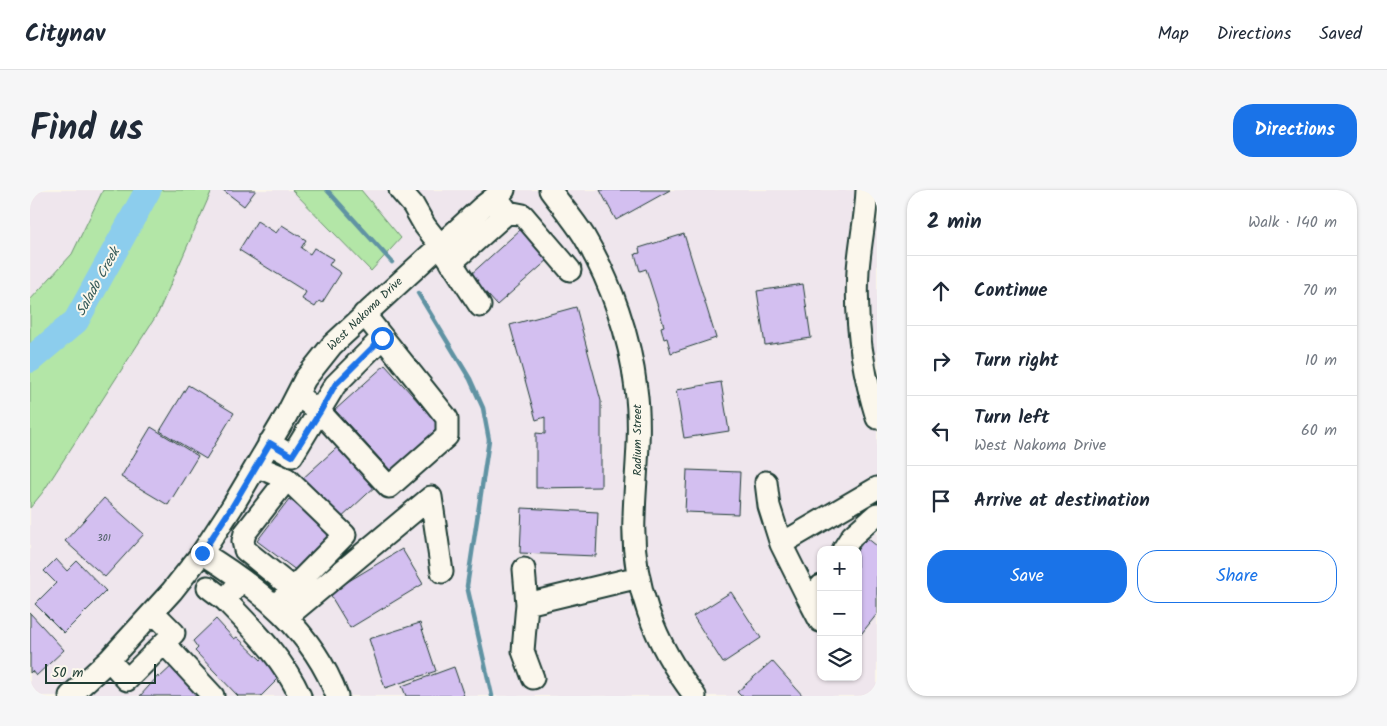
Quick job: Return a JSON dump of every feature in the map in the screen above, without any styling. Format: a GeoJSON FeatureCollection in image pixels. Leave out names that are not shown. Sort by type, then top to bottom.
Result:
{"type":"FeatureCollection","features":[{"type":"Feature","properties":{"kind":"street"},"geometry":{"type":"LineString","coordinates":[[400,190],[413,205],[425,226],[440,245],[480,306]]}},
{"type":"Feature","properties":{"kind":"street","name":"Radium Street"},"geometry":{"type":"LineString","coordinates":[[550,190],[583,235],[618,309],[629,349],[636,389],[639,430],[634,546],[639,577],[647,610],[666,654],[680,678],[695,696]]}},
{"type":"Feature","properties":{"kind":"street"},"geometry":{"type":"LineString","coordinates":[[870,192],[858,271],[858,312],[862,354],[877,418]]}},
{"type":"Feature","properties":{"kind":"street"},"geometry":{"type":"LineString","coordinates":[[452,263],[503,199],[523,215],[570,270]]}},
{"type":"Feature","properties":{"kind":"street","name":"West Nakoma Drive"},"geometry":{"type":"LineString","coordinates":[[70,696],[109,660],[137,630],[172,591],[202,553],[270,443],[305,379],[332,345],[440,245],[503,199]]}},
{"type":"Feature","properties":{"kind":"street"},"geometry":{"type":"LineString","coordinates":[[297,395],[320,412],[389,487],[448,436],[447,418],[364,314]]}},
{"type":"Feature","properties":{"kind":"street"},"geometry":{"type":"LineString","coordinates":[[270,443],[292,456],[335,385],[382,338]]}},
{"type":"Feature","properties":{"kind":"street"},"geometry":{"type":"LineString","coordinates":[[256,466],[287,479],[345,535],[292,588],[281,611]]}},
{"type":"Feature","properties":{"kind":"street"},"geometry":{"type":"LineString","coordinates":[[287,479],[245,533],[243,541],[245,550],[292,588]]}},
{"type":"Feature","properties":{"kind":"street"},"geometry":{"type":"LineString","coordinates":[[766,482],[769,506],[781,544],[814,592],[817,606]]}},
{"type":"Feature","properties":{"kind":"street"},"geometry":{"type":"LineString","coordinates":[[781,544],[877,488]]}},
{"type":"Feature","properties":{"kind":"street"},"geometry":{"type":"LineString","coordinates":[[238,496],[261,512]]}},
{"type":"Feature","properties":{"kind":"street"},"geometry":{"type":"LineString","coordinates":[[281,611],[431,497],[442,572]]}},
{"type":"Feature","properties":{"kind":"street"},"geometry":{"type":"LineString","coordinates":[[846,546],[852,536],[877,514]]}},
{"type":"Feature","properties":{"kind":"street"},"geometry":{"type":"LineString","coordinates":[[202,553],[242,578],[281,611],[306,640],[321,663],[337,696]]}},
{"type":"Feature","properties":{"kind":"street"},"geometry":{"type":"LineString","coordinates":[[524,569],[527,604],[523,651],[533,678]]}},
{"type":"Feature","properties":{"kind":"street"},"geometry":{"type":"LineString","coordinates":[[527,604],[639,577]]}},
{"type":"Feature","properties":{"kind":"street"},"geometry":{"type":"LineString","coordinates":[[225,600],[242,578]]}},
{"type":"Feature","properties":{"kind":"street"},"geometry":{"type":"LineString","coordinates":[[208,587],[225,600],[270,647],[292,677],[300,696]]}},
{"type":"Feature","properties":{"kind":"street"},"geometry":{"type":"LineString","coordinates":[[109,660],[127,680],[174,633],[153,612]]}},
{"type":"Feature","properties":{"kind":"street"},"geometry":{"type":"LineString","coordinates":[[137,630],[160,647],[213,696]]}},
{"type":"Feature","properties":{"kind":"shaded area"},"geometry":{"type":"Polygon","coordinates":[[[30,190],[103,190],[72,254],[30,300],[30,190]]]}},
{"type":"Feature","properties":{"kind":"shaded area"},"geometry":{"type":"Polygon","coordinates":[[[212,190],[292,190],[371,271],[401,238],[361,190],[877,190],[877,696],[30,696],[30,508],[43,492],[158,313],[212,190]]]}},
{"type":"Feature","properties":{"kind":"green space"},"geometry":{"type":"Polygon","coordinates":[[[103,190],[212,190],[158,313],[43,492],[30,508],[30,300],[72,254],[103,190]]]}},
{"type":"Feature","properties":{"kind":"green space"},"geometry":{"type":"Polygon","coordinates":[[[292,190],[361,190],[401,238],[371,271],[292,190]]]}},
{"type":"Feature","properties":{"kind":"building"},"geometry":{"type":"Polygon","coordinates":[[[223,190],[256,190],[244,206],[223,190]]]}},
{"type":"Feature","properties":{"kind":"building"},"geometry":{"type":"Polygon","coordinates":[[[600,190],[670,190],[616,220],[600,190]]]}},
{"type":"Feature","properties":{"kind":"building"},"geometry":{"type":"Polygon","coordinates":[[[257,221],[276,233],[282,225],[306,240],[301,248],[310,254],[314,248],[333,259],[329,265],[341,273],[322,303],[319,301],[315,307],[302,299],[306,292],[239,250],[257,221]]]}},
{"type":"Feature","properties":{"kind":"building"},"geometry":{"type":"Polygon","coordinates":[[[521,229],[549,259],[497,305],[470,275],[521,229]]]}},
{"type":"Feature","properties":{"kind":"building"},"geometry":{"type":"Polygon","coordinates":[[[684,234],[716,338],[671,353],[667,338],[664,339],[661,327],[664,326],[646,269],[640,271],[635,254],[640,253],[639,248],[684,234]]]}},
{"type":"Feature","properties":{"kind":"building"},"geometry":{"type":"Polygon","coordinates":[[[803,284],[811,338],[765,345],[757,291],[803,284]]]}},
{"type":"Feature","properties":{"kind":"building"},"geometry":{"type":"Polygon","coordinates":[[[576,307],[601,401],[601,487],[536,488],[536,433],[545,434],[545,417],[536,420],[510,325],[576,307]]]}},
{"type":"Feature","properties":{"kind":"building"},"geometry":{"type":"Polygon","coordinates":[[[385,365],[440,426],[391,471],[335,410],[385,365]]]}},
{"type":"Feature","properties":{"kind":"building"},"geometry":{"type":"Polygon","coordinates":[[[721,382],[729,431],[684,438],[676,390],[721,382]]]}},
{"type":"Feature","properties":{"kind":"building"},"geometry":{"type":"Polygon","coordinates":[[[188,385],[234,413],[206,459],[160,431],[188,385]]]}},
{"type":"Feature","properties":{"kind":"building"},"geometry":{"type":"Polygon","coordinates":[[[151,427],[198,456],[168,505],[121,477],[151,427]]]}},
{"type":"Feature","properties":{"kind":"building"},"geometry":{"type":"Polygon","coordinates":[[[343,442],[379,483],[338,521],[301,480],[343,442]]]}},
{"type":"Feature","properties":{"kind":"building"},"geometry":{"type":"Polygon","coordinates":[[[687,470],[740,472],[738,514],[685,512],[687,470]]]}},
{"type":"Feature","properties":{"kind":"building"},"geometry":{"type":"Polygon","coordinates":[[[104,498],[144,534],[105,577],[65,541],[104,498]]]}},
{"type":"Feature","properties":{"kind":"building"},"geometry":{"type":"Polygon","coordinates":[[[289,499],[333,533],[301,574],[257,541],[289,499]]]}},
{"type":"Feature","properties":{"kind":"building"},"geometry":{"type":"Polygon","coordinates":[[[522,508],[598,512],[596,556],[520,553],[522,508]]]}},
{"type":"Feature","properties":{"kind":"building"},"geometry":{"type":"Polygon","coordinates":[[[867,538],[877,546],[877,614],[862,633],[862,546],[860,546],[867,538]]]}},
{"type":"Feature","properties":{"kind":"building"},"geometry":{"type":"Polygon","coordinates":[[[402,549],[423,584],[350,628],[329,593],[402,549]]]}},
{"type":"Feature","properties":{"kind":"building"},"geometry":{"type":"Polygon","coordinates":[[[56,559],[67,571],[77,561],[106,591],[64,633],[35,604],[56,583],[44,571],[56,559]]]}},
{"type":"Feature","properties":{"kind":"building"},"geometry":{"type":"Polygon","coordinates":[[[731,592],[761,638],[723,663],[693,616],[731,592]]]}},
{"type":"Feature","properties":{"kind":"building"},"geometry":{"type":"Polygon","coordinates":[[[30,613],[64,650],[36,676],[32,671],[30,673],[30,613]]]}},
{"type":"Feature","properties":{"kind":"building"},"geometry":{"type":"Polygon","coordinates":[[[216,619],[234,639],[237,637],[261,660],[263,658],[281,676],[261,696],[238,696],[195,651],[198,648],[193,641],[216,619]]]}},
{"type":"Feature","properties":{"kind":"building"},"geometry":{"type":"Polygon","coordinates":[[[420,623],[436,671],[385,688],[369,639],[420,623]]]}},
{"type":"Feature","properties":{"kind":"building"},"geometry":{"type":"Polygon","coordinates":[[[772,661],[803,696],[741,696],[737,692],[772,661]]]}},
{"type":"Feature","properties":{"kind":"building"},"geometry":{"type":"Polygon","coordinates":[[[174,664],[204,696],[140,696],[158,676],[159,678],[174,664]]]}},
{"type":"Feature","properties":{"kind":"building"},"geometry":{"type":"Polygon","coordinates":[[[454,667],[464,696],[406,696],[402,686],[454,667]]]}},
{"type":"Feature","properties":{"kind":"waterway","name":"Salado Creek"},"geometry":{"type":"LineString","coordinates":[[30,360],[76,321],[148,190]]}},
{"type":"Feature","properties":{"kind":"waterway"},"geometry":{"type":"LineString","coordinates":[[327,190],[392,262]]}},
{"type":"Feature","properties":{"kind":"waterway"},"geometry":{"type":"LineString","coordinates":[[418,293],[470,379],[483,408],[489,440],[467,586],[492,696]]}},
{"type":"Feature","properties":{"kind":"route"},"geometry":{"type":"LineString","coordinates":[[202,553],[270,443],[292,456],[335,385],[382,338]]}}]}
